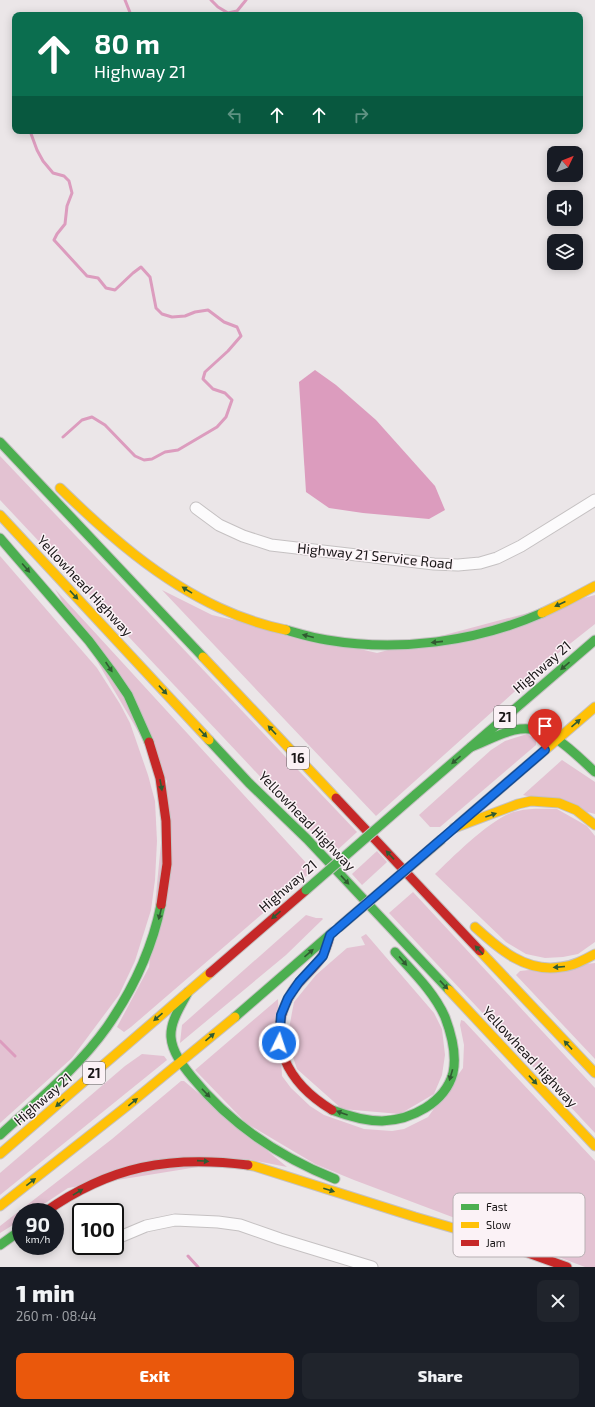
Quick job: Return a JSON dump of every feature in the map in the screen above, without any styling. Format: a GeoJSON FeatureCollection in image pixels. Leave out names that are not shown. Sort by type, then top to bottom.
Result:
{"type":"FeatureCollection","features":[{"type":"Feature","properties":{"kind":"main road","name":"16"},"geometry":{"type":"LineString","coordinates":[[0,442],[595,1073]]}},
{"type":"Feature","properties":{"kind":"main road"},"geometry":{"type":"LineString","coordinates":[[53,481],[124,545],[159,572],[200,598],[256,622],[326,640],[378,645],[445,641],[501,627],[533,617],[595,586]]}},
{"type":"Feature","properties":{"kind":"main road","name":"Yellowhead Highway"},"geometry":{"type":"LineString","coordinates":[[0,515],[249,782],[307,839],[595,1146]]}},
{"type":"Feature","properties":{"kind":"main road"},"geometry":{"type":"LineString","coordinates":[[0,538],[82,632],[106,663],[128,696],[152,749],[160,778],[168,843],[166,880],[160,914],[148,953],[134,985],[107,1027],[88,1050],[61,1078],[0,1135]]}},
{"type":"Feature","properties":{"kind":"main road","name":"Highway 21"},"geometry":{"type":"LineString","coordinates":[[0,1154],[595,640]]}},
{"type":"Feature","properties":{"kind":"main road"},"geometry":{"type":"LineString","coordinates":[[0,1206],[102,1127],[181,1063],[595,707]]}},
{"type":"Feature","properties":{"kind":"main road"},"geometry":{"type":"LineString","coordinates":[[471,747],[520,729],[534,729],[556,740],[595,772]]}},
{"type":"Feature","properties":{"kind":"main road"},"geometry":{"type":"LineString","coordinates":[[249,782],[337,884]]}},
{"type":"Feature","properties":{"kind":"main road"},"geometry":{"type":"LineString","coordinates":[[454,828],[518,804],[531,801],[559,803],[576,810],[595,825]]}},
{"type":"Feature","properties":{"kind":"main road"},"geometry":{"type":"LineString","coordinates":[[422,889],[435,892]]}},
{"type":"Feature","properties":{"kind":"main road"},"geometry":{"type":"LineString","coordinates":[[352,902],[368,920]]}},
{"type":"Feature","properties":{"kind":"main road"},"geometry":{"type":"LineString","coordinates":[[470,922],[493,945],[510,956],[533,967],[557,968],[568,966],[577,964],[595,954]]}},
{"type":"Feature","properties":{"kind":"main road"},"geometry":{"type":"LineString","coordinates":[[330,935],[323,956],[299,982],[288,998],[281,1015],[279,1029],[281,1054],[292,1074],[299,1083],[320,1102],[331,1109],[358,1119],[372,1121],[396,1120],[425,1108],[442,1093],[451,1078],[454,1063],[448,1027],[441,1009],[427,989],[388,944]]}},
{"type":"Feature","properties":{"kind":"main road"},"geometry":{"type":"LineString","coordinates":[[188,992],[180,1011],[174,1019],[171,1038],[181,1063],[195,1082],[212,1100],[268,1144],[294,1161],[318,1173],[342,1182]]}},
{"type":"Feature","properties":{"kind":"main road"},"geometry":{"type":"LineString","coordinates":[[60,1203],[106,1178],[148,1166],[192,1161],[254,1166],[415,1217],[453,1227]]}},
{"type":"Feature","properties":{"kind":"main road"},"geometry":{"type":"LineString","coordinates":[[387,1198],[453,1225]]}},
{"type":"Feature","properties":{"kind":"main road"},"geometry":{"type":"LineString","coordinates":[[0,1245],[12,1236]]}},
{"type":"Feature","properties":{"kind":"main road"},"geometry":{"type":"LineString","coordinates":[[540,1257],[567,1267]]}},
{"type":"Feature","properties":{"kind":"street","name":"Highway 21 Service Road"},"geometry":{"type":"LineString","coordinates":[[196,508],[219,525],[243,536],[272,545],[434,564],[458,565],[480,563],[497,558],[521,546],[595,500]]}},
{"type":"Feature","properties":{"kind":"street"},"geometry":{"type":"LineString","coordinates":[[124,1235],[146,1226],[175,1220],[218,1222],[240,1225],[280,1239],[372,1267]]}},
{"type":"Feature","properties":{"kind":"shaded area"},"geometry":{"type":"Polygon","coordinates":[[[315,370],[336,385],[376,420],[435,486],[445,510],[429,519],[363,513],[329,508],[306,492],[299,382],[315,370]]]}},
{"type":"Feature","properties":{"kind":"shaded area"},"geometry":{"type":"Polygon","coordinates":[[[0,456],[357,832],[333,854],[0,500],[0,456]]]}},
{"type":"Feature","properties":{"kind":"shaded area"},"geometry":{"type":"Polygon","coordinates":[[[0,556],[97,668],[120,704],[130,723],[148,775],[155,801],[157,841],[155,880],[151,910],[135,961],[119,995],[72,1058],[0,1123],[0,556]]]}},
{"type":"Feature","properties":{"kind":"shaded area"},"geometry":{"type":"Polygon","coordinates":[[[55,589],[309,866],[311,872],[124,1032],[117,1027],[149,967],[167,781],[55,589]]]}},
{"type":"Feature","properties":{"kind":"shaded area"},"geometry":{"type":"Polygon","coordinates":[[[162,590],[212,615],[377,653],[595,595],[595,624],[552,658],[376,816],[162,590]]]}},
{"type":"Feature","properties":{"kind":"shaded area"},"geometry":{"type":"Polygon","coordinates":[[[527,734],[536,740],[536,745],[440,827],[430,827],[419,815],[491,750],[505,741],[527,734]]]}},
{"type":"Feature","properties":{"kind":"shaded area"},"geometry":{"type":"Polygon","coordinates":[[[562,760],[595,782],[595,814],[523,795],[562,760]]]}},
{"type":"Feature","properties":{"kind":"shaded area"},"geometry":{"type":"Polygon","coordinates":[[[527,809],[557,809],[587,826],[595,836],[595,942],[578,954],[545,958],[526,954],[506,942],[435,874],[463,847],[486,828],[509,814],[527,809]]]}},
{"type":"Feature","properties":{"kind":"shaded area"},"geometry":{"type":"Polygon","coordinates":[[[377,851],[387,862],[362,885],[352,874],[377,851]]]}},
{"type":"Feature","properties":{"kind":"shaded area"},"geometry":{"type":"Polygon","coordinates":[[[413,892],[595,1088],[595,1133],[389,913],[413,892]]]}},
{"type":"Feature","properties":{"kind":"shaded area"},"geometry":{"type":"Polygon","coordinates":[[[306,915],[323,919],[286,955],[180,1043],[182,1025],[306,915]]]}},
{"type":"Feature","properties":{"kind":"shaded area"},"geometry":{"type":"Polygon","coordinates":[[[366,934],[434,1013],[442,1029],[445,1055],[442,1075],[434,1094],[400,1114],[342,1109],[297,1069],[287,1039],[294,1002],[316,975],[347,948],[365,945],[361,937],[366,934]]]}},
{"type":"Feature","properties":{"kind":"shaded area"},"geometry":{"type":"Polygon","coordinates":[[[595,963],[595,1059],[516,975],[520,971],[595,963]]]}},
{"type":"Feature","properties":{"kind":"shaded area"},"geometry":{"type":"Polygon","coordinates":[[[278,999],[282,1076],[291,1088],[310,1106],[324,1115],[364,1129],[392,1131],[404,1129],[428,1117],[463,1068],[464,1045],[460,1025],[461,1020],[464,1021],[595,1161],[595,1267],[585,1267],[558,1257],[585,1257],[585,1193],[453,1193],[453,1217],[315,1164],[246,1123],[195,1070],[278,999]]]}},
{"type":"Feature","properties":{"kind":"shaded area"},"geometry":{"type":"Polygon","coordinates":[[[142,1054],[164,1056],[167,1060],[0,1195],[0,1173],[125,1066],[142,1054]]]}},
{"type":"Feature","properties":{"kind":"shaded area"},"geometry":{"type":"Polygon","coordinates":[[[181,1081],[184,1081],[287,1167],[247,1159],[68,1188],[46,1203],[30,1203],[112,1139],[181,1081]]]}},
{"type":"Feature","properties":{"kind":"shaded area"},"geometry":{"type":"Polygon","coordinates":[[[12,1217],[12,1226],[0,1233],[0,1226],[12,1217]]]}},
{"type":"Feature","properties":{"kind":"waterway"},"geometry":{"type":"LineString","coordinates":[[125,0],[130,12]]}},
{"type":"Feature","properties":{"kind":"waterway"},"geometry":{"type":"LineString","coordinates":[[211,0],[226,12]]}},
{"type":"Feature","properties":{"kind":"waterway"},"geometry":{"type":"LineString","coordinates":[[232,12],[237,11],[246,0]]}},
{"type":"Feature","properties":{"kind":"waterway"},"geometry":{"type":"LineString","coordinates":[[31,134],[43,161],[53,173],[64,176],[69,181],[72,193],[67,206],[65,224],[54,240],[87,276],[98,278],[106,288],[115,290],[141,267],[150,277],[156,308],[162,314],[172,317],[185,316],[195,312],[208,310],[224,322],[237,327],[241,336],[228,351],[205,372],[203,379],[213,389],[225,393],[232,400],[226,417],[217,427],[178,450],[165,452],[152,459],[144,460],[135,456],[105,425],[92,417],[82,420],[63,437]]}},
{"type":"Feature","properties":{"kind":"waterway"},"geometry":{"type":"LineString","coordinates":[[0,1041],[15,1056]]}},
{"type":"Feature","properties":{"kind":"waterway"},"geometry":{"type":"LineString","coordinates":[[188,1256],[198,1267]]}},
{"type":"Feature","properties":{"kind":"traffic: fast"},"geometry":{"type":"LineString","coordinates":[[0,442],[203,657]]}},
{"type":"Feature","properties":{"kind":"traffic: fast"},"geometry":{"type":"LineString","coordinates":[[0,538],[89,641],[113,673],[128,695],[149,742]]}},
{"type":"Feature","properties":{"kind":"traffic: fast"},"geometry":{"type":"LineString","coordinates":[[286,630],[327,640],[381,645],[409,644],[436,642],[491,631],[542,613]]}},
{"type":"Feature","properties":{"kind":"traffic: fast"},"geometry":{"type":"LineString","coordinates":[[415,795],[595,640]]}},
{"type":"Feature","properties":{"kind":"traffic: fast"},"geometry":{"type":"LineString","coordinates":[[471,747],[507,732],[520,729],[531,729],[552,736],[561,742],[595,772]]}},
{"type":"Feature","properties":{"kind":"traffic: fast"},"geometry":{"type":"LineString","coordinates":[[209,740],[249,783],[307,839],[449,990]]}},
{"type":"Feature","properties":{"kind":"traffic: fast"},"geometry":{"type":"LineString","coordinates":[[306,890],[415,795]]}},
{"type":"Feature","properties":{"kind":"traffic: fast"},"geometry":{"type":"LineString","coordinates":[[0,1135],[70,1070],[96,1042],[107,1027],[125,999],[140,969],[152,938],[161,905]]}},
{"type":"Feature","properties":{"kind":"traffic: fast"},"geometry":{"type":"LineString","coordinates":[[235,1017],[333,932]]}},
{"type":"Feature","properties":{"kind":"traffic: fast"},"geometry":{"type":"LineString","coordinates":[[332,1110],[362,1119],[375,1121],[393,1120],[425,1108],[435,1101],[449,1084],[453,1073],[454,1052],[445,1017],[429,991],[395,952]]}},
{"type":"Feature","properties":{"kind":"traffic: fast"},"geometry":{"type":"LineString","coordinates":[[188,992],[174,1019],[171,1037],[173,1048],[189,1073],[207,1094],[239,1124],[257,1137],[295,1160],[335,1179]]}},
{"type":"Feature","properties":{"kind":"traffic: fast"},"geometry":{"type":"LineString","coordinates":[[0,1245],[12,1236]]}},
{"type":"Feature","properties":{"kind":"traffic: slow"},"geometry":{"type":"LineString","coordinates":[[60,488],[115,539],[155,570],[176,584],[228,612],[252,621],[286,630]]}},
{"type":"Feature","properties":{"kind":"traffic: slow"},"geometry":{"type":"LineString","coordinates":[[0,515],[209,740]]}},
{"type":"Feature","properties":{"kind":"traffic: slow"},"geometry":{"type":"LineString","coordinates":[[542,613],[595,586]]}},
{"type":"Feature","properties":{"kind":"traffic: slow"},"geometry":{"type":"LineString","coordinates":[[203,657],[336,798]]}},
{"type":"Feature","properties":{"kind":"traffic: slow"},"geometry":{"type":"LineString","coordinates":[[459,824],[595,707]]}},
{"type":"Feature","properties":{"kind":"traffic: slow"},"geometry":{"type":"LineString","coordinates":[[454,828],[518,804],[531,801],[559,803],[576,810],[595,825]]}},
{"type":"Feature","properties":{"kind":"traffic: slow"},"geometry":{"type":"LineString","coordinates":[[338,928],[442,839]]}},
{"type":"Feature","properties":{"kind":"traffic: slow"},"geometry":{"type":"LineString","coordinates":[[475,927],[514,958],[536,966],[548,968],[570,965],[595,954]]}},
{"type":"Feature","properties":{"kind":"traffic: slow"},"geometry":{"type":"LineString","coordinates":[[480,951],[595,1073]]}},
{"type":"Feature","properties":{"kind":"traffic: slow"},"geometry":{"type":"LineString","coordinates":[[0,1154],[210,973]]}},
{"type":"Feature","properties":{"kind":"traffic: slow"},"geometry":{"type":"LineString","coordinates":[[449,990],[595,1146]]}},
{"type":"Feature","properties":{"kind":"traffic: slow"},"geometry":{"type":"LineString","coordinates":[[0,1206],[127,1106],[235,1017]]}},
{"type":"Feature","properties":{"kind":"traffic: slow"},"geometry":{"type":"LineString","coordinates":[[248,1165],[453,1228]]}},
{"type":"Feature","properties":{"kind":"traffic: jam"},"geometry":{"type":"LineString","coordinates":[[149,742],[160,778],[166,821],[167,864],[161,905]]}},
{"type":"Feature","properties":{"kind":"traffic: jam"},"geometry":{"type":"LineString","coordinates":[[336,798],[480,951]]}},
{"type":"Feature","properties":{"kind":"traffic: jam"},"geometry":{"type":"LineString","coordinates":[[210,973],[306,890]]}},
{"type":"Feature","properties":{"kind":"traffic: jam"},"geometry":{"type":"LineString","coordinates":[[330,935],[326,950],[321,958],[292,992],[283,1010],[280,1027],[280,1044],[285,1059],[293,1074],[303,1087],[332,1110]]}},
{"type":"Feature","properties":{"kind":"traffic: jam"},"geometry":{"type":"LineString","coordinates":[[58,1203],[93,1184],[117,1174],[142,1168],[167,1163],[193,1162],[220,1162],[248,1165]]}},
{"type":"Feature","properties":{"kind":"traffic: jam"},"geometry":{"type":"LineString","coordinates":[[539,1257],[567,1267]]}},
{"type":"Feature","properties":{"kind":"route"},"geometry":{"type":"LineString","coordinates":[[279,1043],[281,1015],[288,998],[299,982],[323,956],[330,935],[545,750]]}}]}
